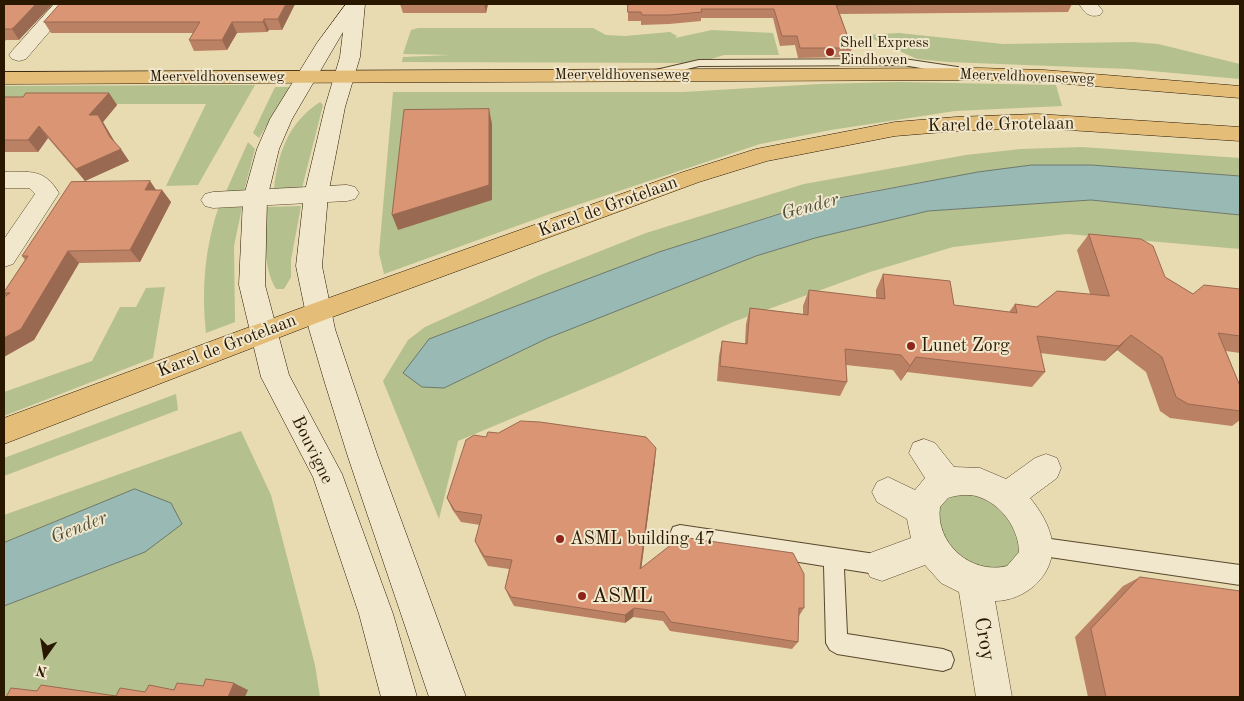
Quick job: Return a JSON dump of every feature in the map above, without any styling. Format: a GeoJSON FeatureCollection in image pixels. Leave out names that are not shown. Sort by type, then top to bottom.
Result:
{"type":"FeatureCollection","features":[{"type":"Feature","properties":{"kind":"main road","name":"Meerveldhovenseweg"},"geometry":{"type":"LineString","coordinates":[[4,78],[979,74],[1044,76],[1240,92]]}},
{"type":"Feature","properties":{"kind":"main road","name":"Karel de Grotelaan"},"geometry":{"type":"LineString","coordinates":[[4,431],[318,312],[692,177],[764,154],[895,129],[939,125],[1037,121],[1240,134]]}},
{"type":"Feature","properties":{"kind":"street"},"geometry":{"type":"LineString","coordinates":[[19,54],[64,4]]}},
{"type":"Feature","properties":{"kind":"street"},"geometry":{"type":"LineString","coordinates":[[356,4],[350,57],[335,107],[316,195],[309,266],[318,312],[360,449],[448,697]]}},
{"type":"Feature","properties":{"kind":"street","name":"Bouvigne"},"geometry":{"type":"LineString","coordinates":[[356,4],[326,43],[282,119],[268,149],[255,199],[252,285],[275,377],[327,474],[376,614],[399,697]]}},
{"type":"Feature","properties":{"kind":"street"},"geometry":{"type":"LineString","coordinates":[[4,180],[35,180],[47,193],[4,258]]}},
{"type":"Feature","properties":{"kind":"street"},"geometry":{"type":"LineString","coordinates":[[213,200],[347,193]]}},
{"type":"Feature","properties":{"kind":"street"},"geometry":{"type":"LineString","coordinates":[[924,453],[948,484]]}},
{"type":"Feature","properties":{"kind":"street"},"geometry":{"type":"LineString","coordinates":[[1007,496],[1046,468]]}},
{"type":"Feature","properties":{"kind":"street"},"geometry":{"type":"LineString","coordinates":[[957,480],[976,482],[989,486],[1007,496],[1022,511],[1029,522],[1036,546],[1033,563],[1018,580],[1000,585],[974,582],[950,568],[930,547],[923,528],[922,511],[929,496],[940,485],[957,480]]}},
{"type":"Feature","properties":{"kind":"street"},"geometry":{"type":"LineString","coordinates":[[888,492],[922,511]]}},
{"type":"Feature","properties":{"kind":"street"},"geometry":{"type":"LineString","coordinates":[[882,565],[930,547]]}},
{"type":"Feature","properties":{"kind":"street","name":"Croy"},"geometry":{"type":"LineString","coordinates":[[974,582],[994,697]]}},
{"type":"Feature","properties":{"kind":"lane"},"geometry":{"type":"LineString","coordinates":[[680,534],[882,565]]}},
{"type":"Feature","properties":{"kind":"lane"},"geometry":{"type":"LineString","coordinates":[[1036,546],[1240,575]]}},
{"type":"Feature","properties":{"kind":"lane"},"geometry":{"type":"LineString","coordinates":[[834,558],[837,643],[943,660]]}},
{"type":"Feature","properties":{"kind":"green space"},"geometry":{"type":"Polygon","coordinates":[[[418,28],[593,28],[606,35],[625,36],[670,32],[677,36],[675,38],[712,30],[773,33],[779,55],[724,55],[698,63],[402,62],[403,57],[451,55],[403,54],[411,30],[418,28]]]}},
{"type":"Feature","properties":{"kind":"green space"},"geometry":{"type":"Polygon","coordinates":[[[899,33],[1003,44],[1133,42],[1158,44],[1240,64],[1240,79],[1129,69],[948,62],[917,59],[864,35],[899,33]]]}},
{"type":"Feature","properties":{"kind":"green space"},"geometry":{"type":"Polygon","coordinates":[[[899,82],[1056,85],[1062,106],[955,111],[831,130],[760,144],[547,215],[384,274],[379,253],[393,92],[683,92],[820,84],[899,82]]]}},
{"type":"Feature","properties":{"kind":"green space"},"geometry":{"type":"Polygon","coordinates":[[[255,85],[198,185],[166,186],[206,104],[4,104],[4,86],[255,85]]]}},
{"type":"Feature","properties":{"kind":"green space"},"geometry":{"type":"Polygon","coordinates":[[[275,87],[296,87],[279,105],[259,138],[253,133],[275,87]]]}},
{"type":"Feature","properties":{"kind":"green space"},"geometry":{"type":"Polygon","coordinates":[[[320,102],[323,105],[302,188],[274,189],[278,163],[286,140],[300,119],[320,102]]]}},
{"type":"Feature","properties":{"kind":"green space"},"geometry":{"type":"Polygon","coordinates":[[[248,142],[255,149],[243,195],[224,196],[248,142]]]}},
{"type":"Feature","properties":{"kind":"green space"},"geometry":{"type":"Polygon","coordinates":[[[1082,147],[1240,158],[1240,176],[1091,165],[1032,165],[978,172],[817,201],[659,252],[429,339],[444,388],[548,338],[756,256],[815,238],[928,211],[1091,200],[1240,215],[1240,249],[1067,234],[953,247],[870,272],[733,322],[618,374],[458,441],[439,519],[383,381],[408,340],[425,327],[540,275],[646,233],[804,184],[966,155],[1021,149],[1082,147]]]}},
{"type":"Feature","properties":{"kind":"green space"},"geometry":{"type":"Polygon","coordinates":[[[220,203],[243,203],[234,246],[235,322],[206,333],[204,284],[211,235],[220,203]]]}},
{"type":"Feature","properties":{"kind":"green space"},"geometry":{"type":"Polygon","coordinates":[[[301,206],[291,260],[291,277],[284,289],[276,289],[266,260],[267,207],[301,206]]]}},
{"type":"Feature","properties":{"kind":"green space"},"geometry":{"type":"Polygon","coordinates":[[[165,287],[153,358],[4,416],[4,392],[92,361],[120,307],[136,307],[146,288],[165,287]]]}},
{"type":"Feature","properties":{"kind":"green space"},"geometry":{"type":"Polygon","coordinates":[[[176,394],[178,410],[4,476],[4,458],[176,394]]]}},
{"type":"Feature","properties":{"kind":"green space"},"geometry":{"type":"Polygon","coordinates":[[[241,431],[271,495],[315,665],[320,697],[245,697],[247,690],[136,697],[4,697],[4,606],[145,552],[136,489],[4,543],[4,515],[241,431]]]}},
{"type":"Feature","properties":{"kind":"green space"},"geometry":{"type":"Polygon","coordinates":[[[976,493],[1005,507],[1023,547],[1009,568],[980,570],[950,553],[936,514],[944,502],[952,496],[976,493]]]}},
{"type":"Feature","properties":{"kind":"water","name":"Gender"},"geometry":{"type":"Polygon","coordinates":[[[1032,165],[1091,165],[1240,176],[1240,215],[1091,200],[928,211],[815,238],[756,256],[548,338],[444,388],[422,387],[403,373],[429,339],[659,252],[817,202],[978,172],[1032,165]]]}},
{"type":"Feature","properties":{"kind":"water","name":"Gender"},"geometry":{"type":"Polygon","coordinates":[[[135,489],[171,503],[182,524],[145,552],[4,606],[4,543],[135,489]]]}},
{"type":"Feature","properties":{"kind":"building"},"geometry":{"type":"Polygon","coordinates":[[[4,4],[36,4],[12,29],[4,29],[4,4]]]}},
{"type":"Feature","properties":{"kind":"building"},"geometry":{"type":"Polygon","coordinates":[[[60,4],[286,4],[278,19],[264,19],[263,22],[232,22],[222,40],[189,40],[200,22],[44,22],[60,4]]]}},
{"type":"Feature","properties":{"kind":"building"},"geometry":{"type":"Polygon","coordinates":[[[628,4],[993,4],[836,5],[852,48],[800,48],[797,36],[782,36],[774,9],[701,9],[702,12],[642,15],[641,12],[628,12],[628,4]]]}},
{"type":"Feature","properties":{"kind":"building"},"geometry":{"type":"Polygon","coordinates":[[[26,93],[109,93],[89,115],[98,115],[110,137],[121,149],[76,169],[39,126],[28,140],[4,140],[4,97],[23,97],[26,93]]]}},
{"type":"Feature","properties":{"kind":"building"},"geometry":{"type":"Polygon","coordinates":[[[489,109],[489,185],[392,215],[404,110],[489,109]]]}},
{"type":"Feature","properties":{"kind":"building"},"geometry":{"type":"Polygon","coordinates":[[[150,181],[145,190],[162,190],[130,250],[68,251],[21,329],[4,338],[4,297],[10,293],[4,292],[28,256],[22,256],[71,182],[150,181]]]}},
{"type":"Feature","properties":{"kind":"building"},"geometry":{"type":"Polygon","coordinates":[[[1089,234],[1141,239],[1153,246],[1165,277],[1193,294],[1204,285],[1240,289],[1240,336],[1218,333],[1240,386],[1240,411],[1188,404],[1176,397],[1162,357],[1131,335],[1119,346],[1037,336],[1045,372],[916,357],[910,366],[901,355],[845,349],[847,382],[720,366],[722,341],[747,344],[750,308],[808,315],[809,290],[885,299],[883,274],[950,281],[954,305],[1017,313],[1015,304],[1037,307],[1057,291],[1109,296],[1089,234]]]}},
{"type":"Feature","properties":{"kind":"building","name":"ASML building 47"},"geometry":{"type":"Polygon","coordinates":[[[521,421],[646,437],[656,448],[640,569],[681,537],[793,553],[804,574],[804,608],[799,608],[798,642],[671,622],[664,612],[634,608],[625,615],[511,597],[505,588],[512,560],[484,556],[475,541],[482,515],[455,511],[447,498],[466,440],[474,435],[486,437],[488,432],[498,433],[521,421]]]}},
{"type":"Feature","properties":{"kind":"building"},"geometry":{"type":"Polygon","coordinates":[[[1140,577],[1240,591],[1240,697],[1106,697],[1091,629],[1140,577]]]}},
{"type":"Feature","properties":{"kind":"building"},"geometry":{"type":"Polygon","coordinates":[[[206,679],[234,683],[228,697],[6,697],[11,688],[37,691],[41,685],[116,696],[120,688],[145,692],[149,685],[174,690],[177,683],[203,686],[206,679]]]}},
{"type":"Feature","properties":{"kind":"place","name":"Shell Express Eindhoven"},"geometry":{"type":"Point","coordinates":[830,52]}},
{"type":"Feature","properties":{"kind":"place","name":"Lunet Zorg"},"geometry":{"type":"Point","coordinates":[911,346]}},
{"type":"Feature","properties":{"kind":"place","name":"ASML building 47"},"geometry":{"type":"Point","coordinates":[560,539]}},
{"type":"Feature","properties":{"kind":"place","name":"ASML"},"geometry":{"type":"Point","coordinates":[582,596]}}]}
